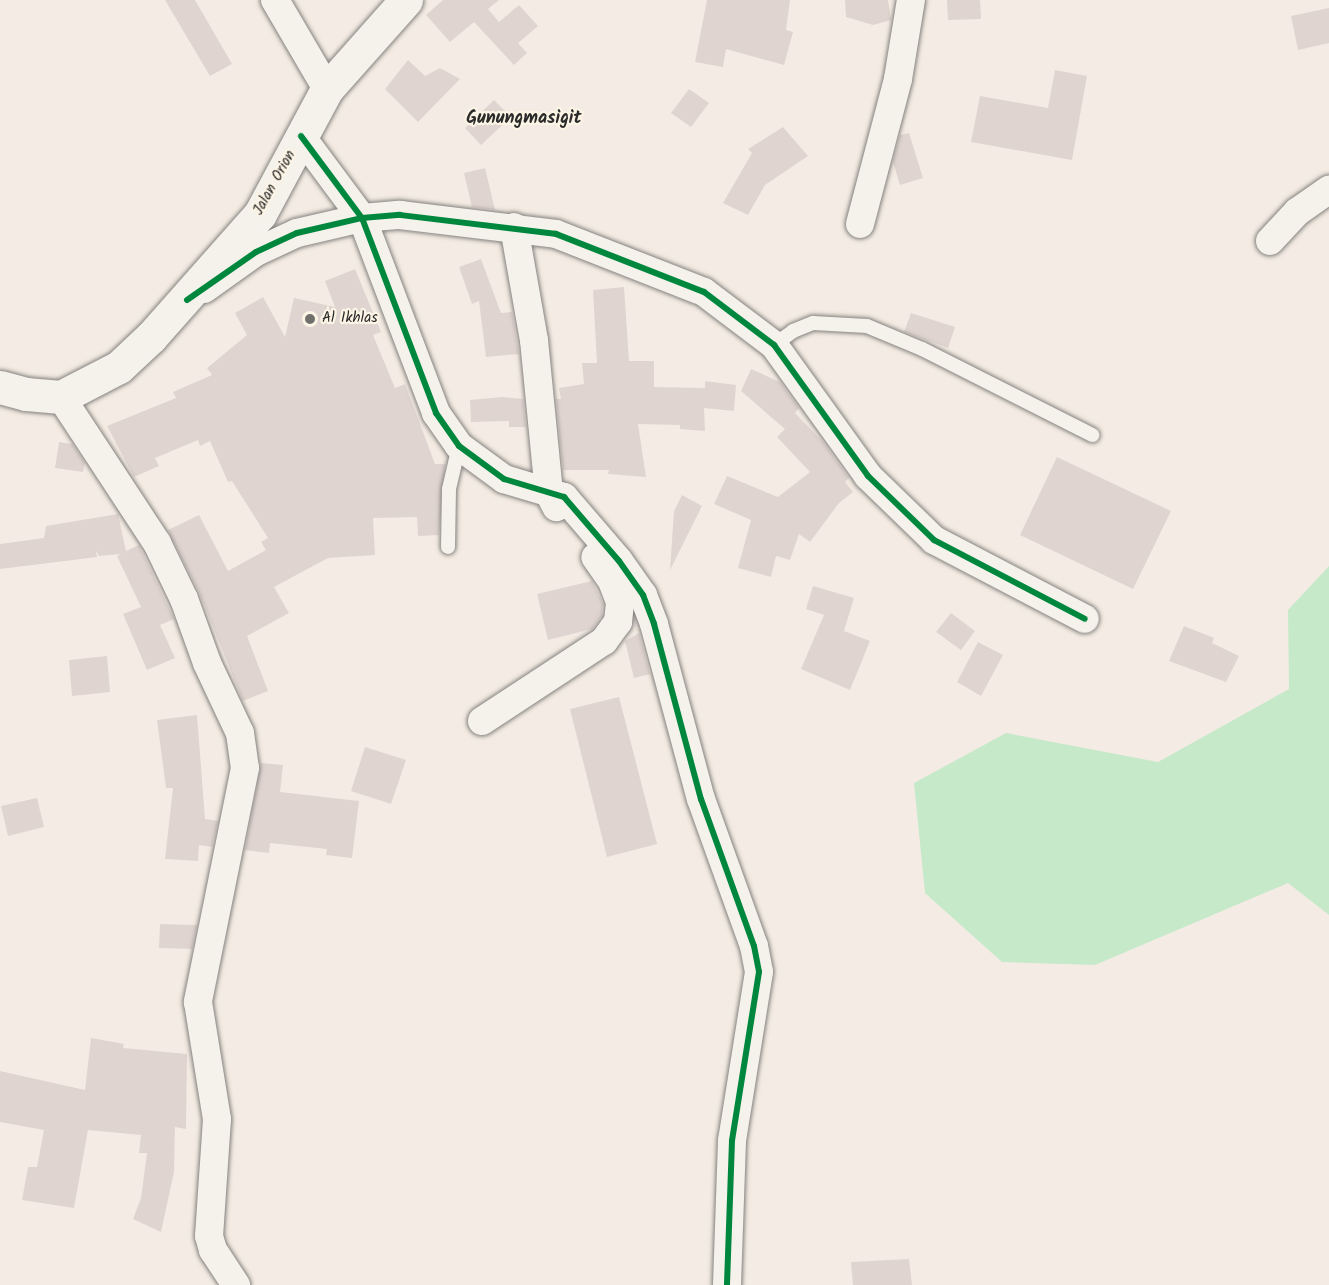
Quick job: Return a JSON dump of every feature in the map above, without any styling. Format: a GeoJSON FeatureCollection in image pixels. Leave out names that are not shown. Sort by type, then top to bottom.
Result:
{"type":"FeatureCollection","features":[{"type":"Feature","properties":{"kind":"highway","name":"Jalan Orion"},"geometry":{"type":"LineString","coordinates":[[61,397],[119,367],[187,300],[260,214],[327,89],[406,0]]}},
{"type":"Feature","properties":{"kind":"highway"},"geometry":{"type":"LineString","coordinates":[[0,387],[26,394],[61,397]]}},
{"type":"Feature","properties":{"kind":"street"},"geometry":{"type":"LineString","coordinates":[[275,0],[327,89]]}},
{"type":"Feature","properties":{"kind":"street"},"geometry":{"type":"LineString","coordinates":[[860,224],[898,79],[911,0]]}},
{"type":"Feature","properties":{"kind":"street"},"geometry":{"type":"LineString","coordinates":[[301,136],[362,218],[436,413],[459,446],[504,479],[564,497],[619,561],[642,595],[654,624],[701,798],[754,946],[759,972],[756,1006],[732,1141],[727,1285]]}},
{"type":"Feature","properties":{"kind":"street"},"geometry":{"type":"LineString","coordinates":[[1270,240],[1297,212],[1329,190]]}},
{"type":"Feature","properties":{"kind":"street"},"geometry":{"type":"LineString","coordinates":[[187,300],[256,252],[297,233],[362,218],[400,215],[514,227],[556,234],[704,292],[774,345],[868,476],[934,540],[1084,619]]}},
{"type":"Feature","properties":{"kind":"street"},"geometry":{"type":"LineString","coordinates":[[482,721],[604,641],[618,622],[620,602],[612,581],[567,528],[549,493],[534,340],[514,227]]}},
{"type":"Feature","properties":{"kind":"street"},"geometry":{"type":"LineString","coordinates":[[61,397],[157,543],[184,599],[207,663],[240,733],[245,768],[198,1002],[217,1119],[210,1243],[236,1285]]}},
{"type":"Feature","properties":{"kind":"lane"},"geometry":{"type":"LineString","coordinates":[[774,345],[793,331],[813,323],[867,326],[922,349],[1092,435]]}},
{"type":"Feature","properties":{"kind":"lane"},"geometry":{"type":"LineString","coordinates":[[448,547],[449,489],[459,446]]}},
{"type":"Feature","properties":{"kind":"green space"},"geometry":{"type":"Polygon","coordinates":[[[1329,566],[1329,915],[1288,883],[1095,965],[1002,962],[925,893],[914,783],[1006,733],[1158,762],[1289,689],[1288,610],[1329,566]]]}},
{"type":"Feature","properties":{"kind":"building"},"geometry":{"type":"Polygon","coordinates":[[[165,0],[195,0],[232,64],[210,76],[165,0]]]}},
{"type":"Feature","properties":{"kind":"building"},"geometry":{"type":"Polygon","coordinates":[[[443,0],[499,0],[488,9],[499,22],[519,5],[538,26],[518,43],[527,53],[514,65],[474,22],[450,42],[426,15],[443,0]]]}},
{"type":"Feature","properties":{"kind":"building"},"geometry":{"type":"Polygon","coordinates":[[[707,0],[790,0],[786,30],[793,32],[784,65],[726,49],[723,67],[695,62],[707,0]]]}},
{"type":"Feature","properties":{"kind":"building"},"geometry":{"type":"Polygon","coordinates":[[[845,0],[888,0],[891,20],[873,25],[846,17],[845,0]]]}},
{"type":"Feature","properties":{"kind":"building"},"geometry":{"type":"Polygon","coordinates":[[[947,0],[980,0],[981,19],[948,20],[947,0]]]}},
{"type":"Feature","properties":{"kind":"building"},"geometry":{"type":"Polygon","coordinates":[[[1329,8],[1329,43],[1298,50],[1291,16],[1329,8]]]}},
{"type":"Feature","properties":{"kind":"building"},"geometry":{"type":"Polygon","coordinates":[[[408,60],[425,76],[440,68],[460,79],[418,122],[385,89],[408,60]]]}},
{"type":"Feature","properties":{"kind":"building"},"geometry":{"type":"Polygon","coordinates":[[[1055,70],[1087,76],[1072,160],[971,142],[980,96],[1048,108],[1055,70]]]}},
{"type":"Feature","properties":{"kind":"building"},"geometry":{"type":"Polygon","coordinates":[[[689,89],[709,103],[691,127],[671,113],[689,89]]]}},
{"type":"Feature","properties":{"kind":"building"},"geometry":{"type":"Polygon","coordinates":[[[494,100],[511,117],[481,145],[465,128],[494,100]]]}},
{"type":"Feature","properties":{"kind":"building"},"geometry":{"type":"Polygon","coordinates":[[[783,127],[808,156],[765,185],[748,215],[723,203],[752,153],[748,149],[783,127]]]}},
{"type":"Feature","properties":{"kind":"building"},"geometry":{"type":"Polygon","coordinates":[[[909,133],[923,178],[900,185],[893,162],[900,135],[909,133]]]}},
{"type":"Feature","properties":{"kind":"building"},"geometry":{"type":"Polygon","coordinates":[[[485,168],[495,210],[472,207],[464,173],[485,168]]]}},
{"type":"Feature","properties":{"kind":"building"},"geometry":{"type":"Polygon","coordinates":[[[481,259],[501,313],[512,312],[519,354],[486,357],[479,301],[472,304],[459,267],[481,259]]]}},
{"type":"Feature","properties":{"kind":"building"},"geometry":{"type":"Polygon","coordinates":[[[355,269],[381,332],[373,335],[395,388],[405,384],[435,464],[445,464],[439,535],[418,536],[417,517],[373,518],[375,555],[328,558],[274,587],[289,613],[247,636],[268,691],[243,701],[199,592],[168,530],[199,515],[228,571],[266,550],[261,542],[268,538],[232,481],[228,482],[210,441],[200,446],[198,440],[155,458],[159,466],[134,477],[107,426],[176,398],[173,392],[212,375],[207,368],[247,335],[235,313],[263,297],[285,337],[294,298],[335,307],[325,281],[355,269]]]}},
{"type":"Feature","properties":{"kind":"building"},"geometry":{"type":"Polygon","coordinates":[[[624,287],[629,361],[654,361],[654,387],[705,388],[705,381],[736,385],[734,411],[704,408],[705,431],[680,429],[680,425],[638,424],[646,477],[608,474],[609,470],[563,470],[556,399],[561,399],[559,388],[584,384],[582,363],[597,363],[593,290],[624,287]]]}},
{"type":"Feature","properties":{"kind":"building"},"geometry":{"type":"Polygon","coordinates":[[[911,313],[955,327],[948,348],[904,332],[911,313]]]}},
{"type":"Feature","properties":{"kind":"building"},"geometry":{"type":"Polygon","coordinates":[[[751,369],[780,382],[799,408],[795,413],[824,443],[849,478],[845,482],[853,492],[839,503],[810,542],[799,534],[790,560],[776,556],[771,577],[738,568],[751,520],[714,504],[727,476],[778,497],[810,472],[777,437],[785,429],[741,391],[751,369]]]}},
{"type":"Feature","properties":{"kind":"building"},"geometry":{"type":"Polygon","coordinates":[[[502,397],[523,399],[526,427],[509,427],[509,421],[471,422],[470,400],[502,397]]]}},
{"type":"Feature","properties":{"kind":"building"},"geometry":{"type":"Polygon","coordinates":[[[59,442],[72,444],[85,463],[83,472],[55,468],[59,442]]]}},
{"type":"Feature","properties":{"kind":"building"},"geometry":{"type":"Polygon","coordinates":[[[1057,457],[1171,511],[1133,589],[1020,535],[1057,457]]]}},
{"type":"Feature","properties":{"kind":"building"},"geometry":{"type":"Polygon","coordinates":[[[682,495],[702,506],[670,570],[674,511],[682,495]]]}},
{"type":"Feature","properties":{"kind":"building"},"geometry":{"type":"Polygon","coordinates":[[[118,514],[126,551],[139,545],[174,619],[160,625],[175,658],[147,670],[123,614],[141,607],[117,556],[121,554],[99,556],[96,551],[97,557],[0,569],[0,544],[44,538],[46,526],[118,514]]]}},
{"type":"Feature","properties":{"kind":"building"},"geometry":{"type":"Polygon","coordinates":[[[592,581],[603,604],[602,616],[592,629],[548,640],[537,594],[592,581]]]}},
{"type":"Feature","properties":{"kind":"building"},"geometry":{"type":"Polygon","coordinates":[[[813,586],[854,598],[844,631],[870,641],[850,690],[801,669],[824,615],[806,609],[813,586]]]}},
{"type":"Feature","properties":{"kind":"building"},"geometry":{"type":"Polygon","coordinates":[[[951,613],[975,631],[961,650],[936,632],[951,613]]]}},
{"type":"Feature","properties":{"kind":"building"},"geometry":{"type":"Polygon","coordinates":[[[1184,626],[1214,638],[1212,643],[1239,656],[1226,682],[1169,661],[1184,626]]]}},
{"type":"Feature","properties":{"kind":"building"},"geometry":{"type":"Polygon","coordinates":[[[639,633],[650,674],[634,678],[625,641],[639,633]]]}},
{"type":"Feature","properties":{"kind":"building"},"geometry":{"type":"Polygon","coordinates":[[[978,642],[1003,655],[981,696],[957,682],[978,642]]]}},
{"type":"Feature","properties":{"kind":"building"},"geometry":{"type":"Polygon","coordinates":[[[107,656],[110,692],[72,696],[69,660],[107,656]]]}},
{"type":"Feature","properties":{"kind":"building"},"geometry":{"type":"Polygon","coordinates":[[[619,697],[657,844],[607,857],[570,709],[619,697]]]}},
{"type":"Feature","properties":{"kind":"building"},"geometry":{"type":"Polygon","coordinates":[[[197,715],[205,819],[218,821],[212,847],[199,845],[198,861],[165,859],[173,788],[166,788],[157,720],[197,715]]]}},
{"type":"Feature","properties":{"kind":"building"},"geometry":{"type":"Polygon","coordinates":[[[365,747],[406,760],[391,804],[351,791],[365,747]]]}},
{"type":"Feature","properties":{"kind":"building"},"geometry":{"type":"Polygon","coordinates":[[[261,763],[283,765],[280,792],[359,801],[352,858],[326,855],[327,849],[270,843],[269,853],[245,850],[261,763]]]}},
{"type":"Feature","properties":{"kind":"building"},"geometry":{"type":"Polygon","coordinates":[[[37,798],[44,827],[8,836],[1,806],[37,798]]]}},
{"type":"Feature","properties":{"kind":"building"},"geometry":{"type":"Polygon","coordinates":[[[160,924],[197,925],[192,949],[159,948],[160,924]]]}},
{"type":"Feature","properties":{"kind":"building"},"geometry":{"type":"Polygon","coordinates":[[[91,1038],[124,1044],[123,1048],[187,1054],[186,1129],[175,1127],[174,1172],[161,1232],[133,1219],[141,1198],[147,1153],[139,1153],[141,1135],[88,1130],[74,1208],[22,1200],[28,1167],[37,1167],[44,1130],[0,1122],[0,1071],[85,1090],[91,1038]]]}},
{"type":"Feature","properties":{"kind":"building"},"geometry":{"type":"Polygon","coordinates":[[[909,1259],[912,1285],[853,1285],[851,1262],[909,1259]]]}},
{"type":"Feature","properties":{"kind":"cycle path"},"geometry":{"type":"LineString","coordinates":[[301,136],[362,218],[436,413],[459,446],[504,479],[564,497],[619,561],[643,595],[654,624],[701,799],[754,946],[759,972],[732,1141],[727,1285]]}},
{"type":"Feature","properties":{"kind":"cycle path"},"geometry":{"type":"LineString","coordinates":[[187,300],[256,252],[297,233],[362,218],[400,215],[556,234],[704,292],[774,345],[868,476],[934,540],[1085,619]]}},
{"type":"Feature","properties":{"kind":"place","name":"Al Ikhlas"},"geometry":{"type":"Point","coordinates":[310,319]}},
{"type":"Feature","properties":{"kind":"district","name":"Gunungmasigit"},"geometry":{"type":"Point","coordinates":[524,119]}}]}
